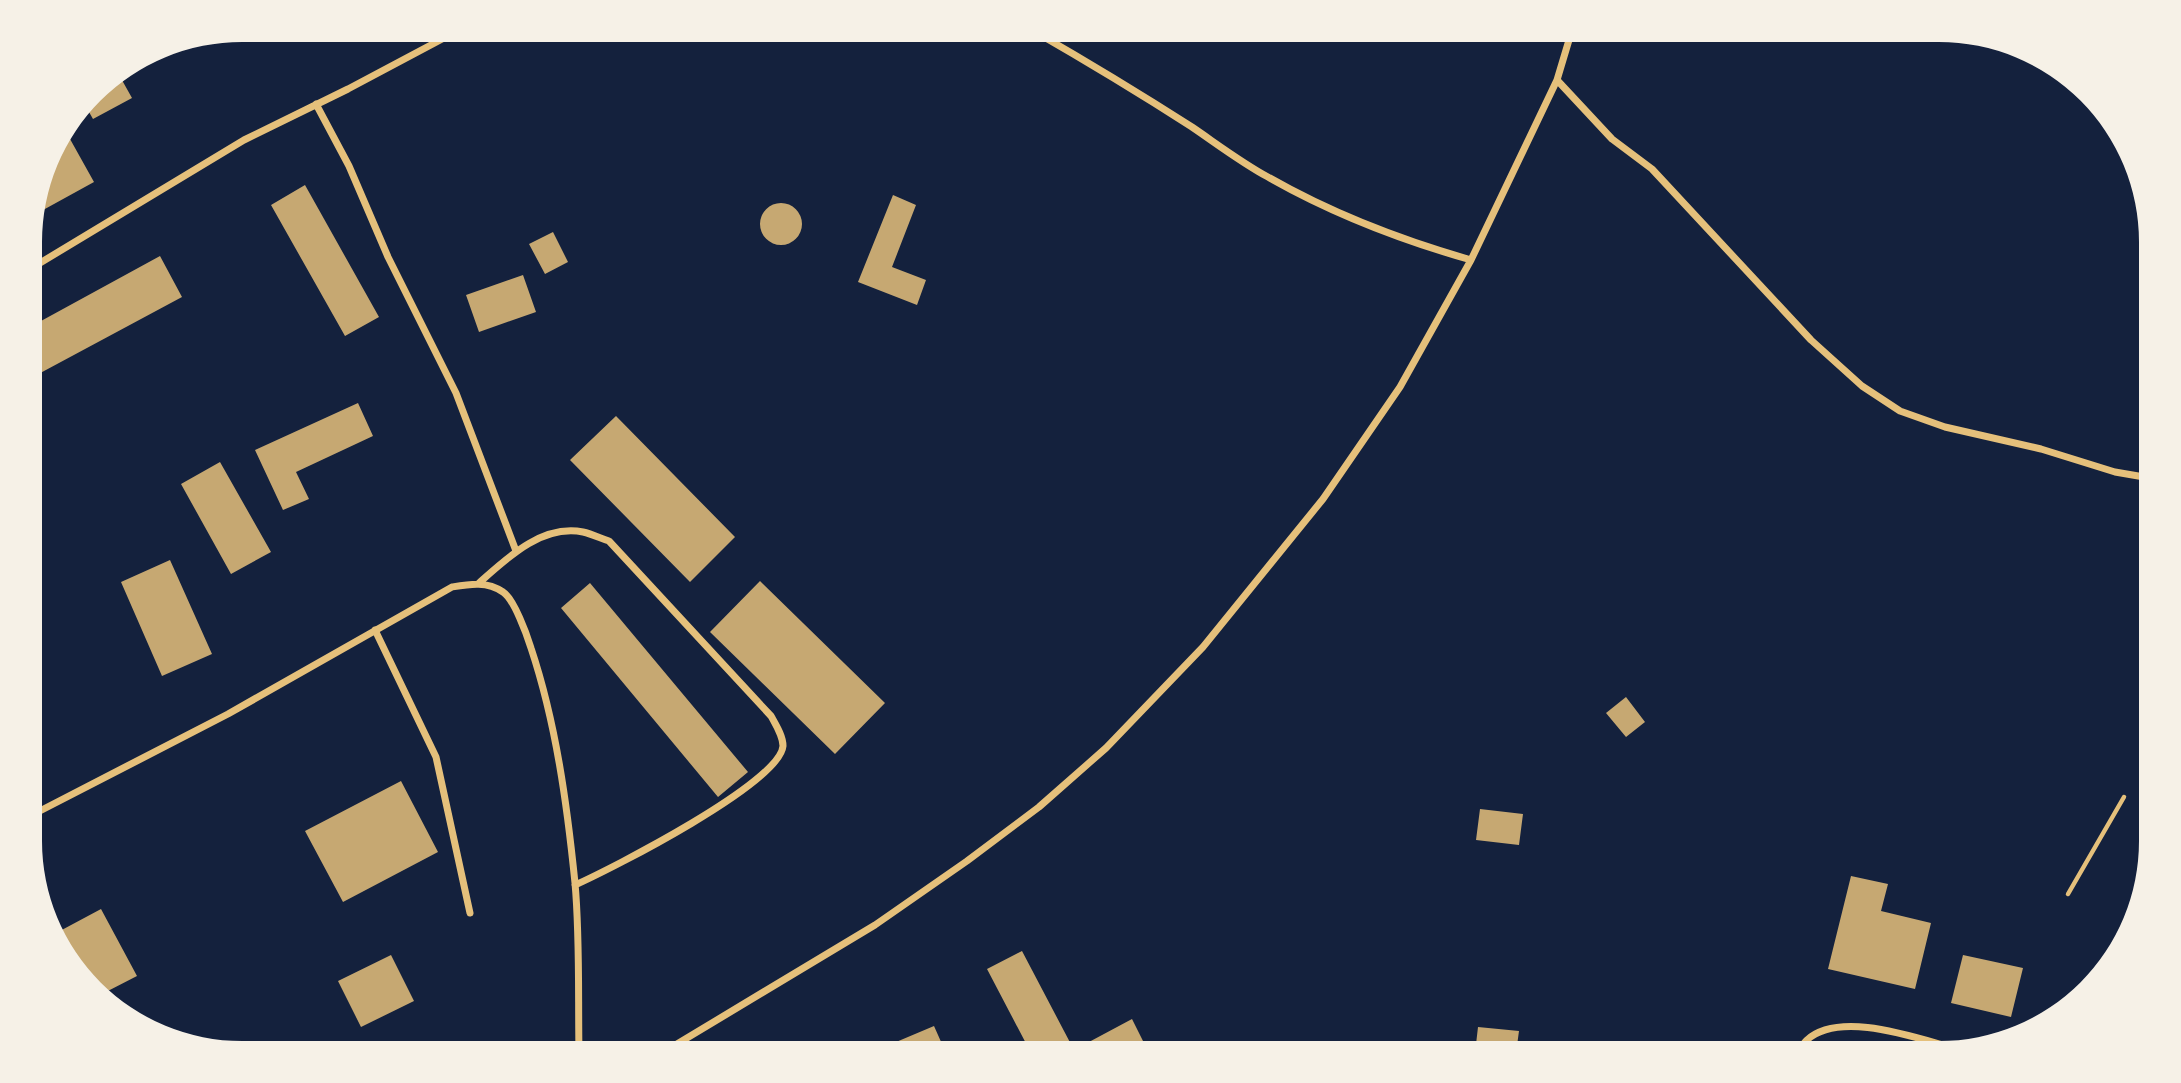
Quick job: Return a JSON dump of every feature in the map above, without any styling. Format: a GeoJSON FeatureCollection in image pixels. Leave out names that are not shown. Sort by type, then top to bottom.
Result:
{"type":"FeatureCollection","features":[{"type":"Feature","properties":{"kind":"street"},"geometry":{"type":"LineString","coordinates":[[42,262],[244,140],[436,42]]}},
{"type":"Feature","properties":{"kind":"street"},"geometry":{"type":"LineString","coordinates":[[1053,42],[1115,78],[1266,177],[1319,204],[1382,230],[1471,260]]}},
{"type":"Feature","properties":{"kind":"street"},"geometry":{"type":"LineString","coordinates":[[682,1041],[875,925],[1039,807],[1106,748],[1203,647],[1323,499],[1400,387],[1471,260],[1557,80],[1568,42]]}},
{"type":"Feature","properties":{"kind":"street"},"geometry":{"type":"LineString","coordinates":[[1557,80],[1612,139],[1661,178],[1811,340],[1862,386],[1900,411],[1945,428],[2041,449],[2115,472],[2139,476]]}},
{"type":"Feature","properties":{"kind":"street"},"geometry":{"type":"LineString","coordinates":[[316,104],[349,166],[388,257],[456,393],[516,551]]}},
{"type":"Feature","properties":{"kind":"street"},"geometry":{"type":"LineString","coordinates":[[479,583],[516,551],[561,531],[583,532],[609,541],[771,716],[780,733],[783,747],[776,760],[760,776],[693,824],[575,885]]}},
{"type":"Feature","properties":{"kind":"street"},"geometry":{"type":"LineString","coordinates":[[42,810],[228,714],[452,587],[479,583],[505,592],[524,625],[548,704],[575,885],[579,1041]]}},
{"type":"Feature","properties":{"kind":"street"},"geometry":{"type":"LineString","coordinates":[[375,630],[436,757],[470,913]]}},
{"type":"Feature","properties":{"kind":"street"},"geometry":{"type":"LineString","coordinates":[[1807,1041],[1837,1027],[1866,1026],[1925,1041]]}},
{"type":"Feature","properties":{"kind":"path"},"geometry":{"type":"LineString","coordinates":[[2067,894],[2124,797]]}},
{"type":"Feature","properties":{"kind":"building"},"geometry":{"type":"Polygon","coordinates":[[[123,82],[132,98],[93,119],[89,113],[123,82]]]}},
{"type":"Feature","properties":{"kind":"building"},"geometry":{"type":"Polygon","coordinates":[[[71,140],[94,182],[45,209],[57,165],[71,140]]]}},
{"type":"Feature","properties":{"kind":"building"},"geometry":{"type":"Polygon","coordinates":[[[305,185],[379,317],[345,336],[271,205],[305,185]]]}},
{"type":"Feature","properties":{"kind":"building"},"geometry":{"type":"Polygon","coordinates":[[[893,195],[916,205],[892,267],[926,280],[917,305],[858,282],[893,195]]]}},
{"type":"Feature","properties":{"kind":"building"},"geometry":{"type":"Polygon","coordinates":[[[781,203],[796,209],[802,224],[796,239],[781,245],[766,239],[760,224],[766,209],[781,203]]]}},
{"type":"Feature","properties":{"kind":"building"},"geometry":{"type":"Polygon","coordinates":[[[553,232],[568,262],[545,274],[529,244],[553,232]]]}},
{"type":"Feature","properties":{"kind":"building"},"geometry":{"type":"Polygon","coordinates":[[[160,256],[182,297],[42,372],[42,320],[160,256]]]}},
{"type":"Feature","properties":{"kind":"building"},"geometry":{"type":"Polygon","coordinates":[[[523,275],[536,312],[479,332],[466,295],[523,275]]]}},
{"type":"Feature","properties":{"kind":"building"},"geometry":{"type":"Polygon","coordinates":[[[358,403],[373,436],[296,472],[309,499],[283,510],[255,450],[358,403]]]}},
{"type":"Feature","properties":{"kind":"building"},"geometry":{"type":"Polygon","coordinates":[[[616,416],[735,537],[690,582],[570,460],[616,416]]]}},
{"type":"Feature","properties":{"kind":"building"},"geometry":{"type":"Polygon","coordinates":[[[220,462],[271,552],[231,574],[181,484],[220,462]]]}},
{"type":"Feature","properties":{"kind":"building"},"geometry":{"type":"Polygon","coordinates":[[[170,560],[212,654],[162,676],[121,582],[170,560]]]}},
{"type":"Feature","properties":{"kind":"building"},"geometry":{"type":"Polygon","coordinates":[[[760,581],[885,703],[835,754],[710,632],[760,581]]]}},
{"type":"Feature","properties":{"kind":"building"},"geometry":{"type":"Polygon","coordinates":[[[590,583],[748,772],[718,797],[561,608],[590,583]]]}},
{"type":"Feature","properties":{"kind":"building"},"geometry":{"type":"Polygon","coordinates":[[[1626,697],[1645,722],[1626,737],[1606,713],[1626,697]]]}},
{"type":"Feature","properties":{"kind":"building"},"geometry":{"type":"Polygon","coordinates":[[[401,781],[438,852],[343,902],[305,831],[401,781]]]}},
{"type":"Feature","properties":{"kind":"building"},"geometry":{"type":"Polygon","coordinates":[[[1480,809],[1523,814],[1519,845],[1476,840],[1480,809]]]}},
{"type":"Feature","properties":{"kind":"building"},"geometry":{"type":"Polygon","coordinates":[[[1851,876],[1888,884],[1881,911],[1931,923],[1915,989],[1828,969],[1851,876]]]}},
{"type":"Feature","properties":{"kind":"building"},"geometry":{"type":"Polygon","coordinates":[[[101,909],[137,976],[109,990],[76,952],[63,929],[101,909]]]}},
{"type":"Feature","properties":{"kind":"building"},"geometry":{"type":"Polygon","coordinates":[[[1022,951],[1069,1041],[1025,1041],[987,969],[1022,951]]]}},
{"type":"Feature","properties":{"kind":"building"},"geometry":{"type":"Polygon","coordinates":[[[391,955],[414,1001],[361,1027],[338,981],[391,955]]]}},
{"type":"Feature","properties":{"kind":"building"},"geometry":{"type":"Polygon","coordinates":[[[1963,955],[2023,968],[2011,1017],[1951,1003],[1963,955]]]}},
{"type":"Feature","properties":{"kind":"building"},"geometry":{"type":"Polygon","coordinates":[[[1132,1019],[1143,1041],[1091,1041],[1132,1019]]]}},
{"type":"Feature","properties":{"kind":"building"},"geometry":{"type":"Polygon","coordinates":[[[934,1026],[941,1041],[898,1041],[934,1026]]]}},
{"type":"Feature","properties":{"kind":"building"},"geometry":{"type":"Polygon","coordinates":[[[1478,1027],[1519,1031],[1518,1041],[1476,1041],[1478,1027]]]}}]}
